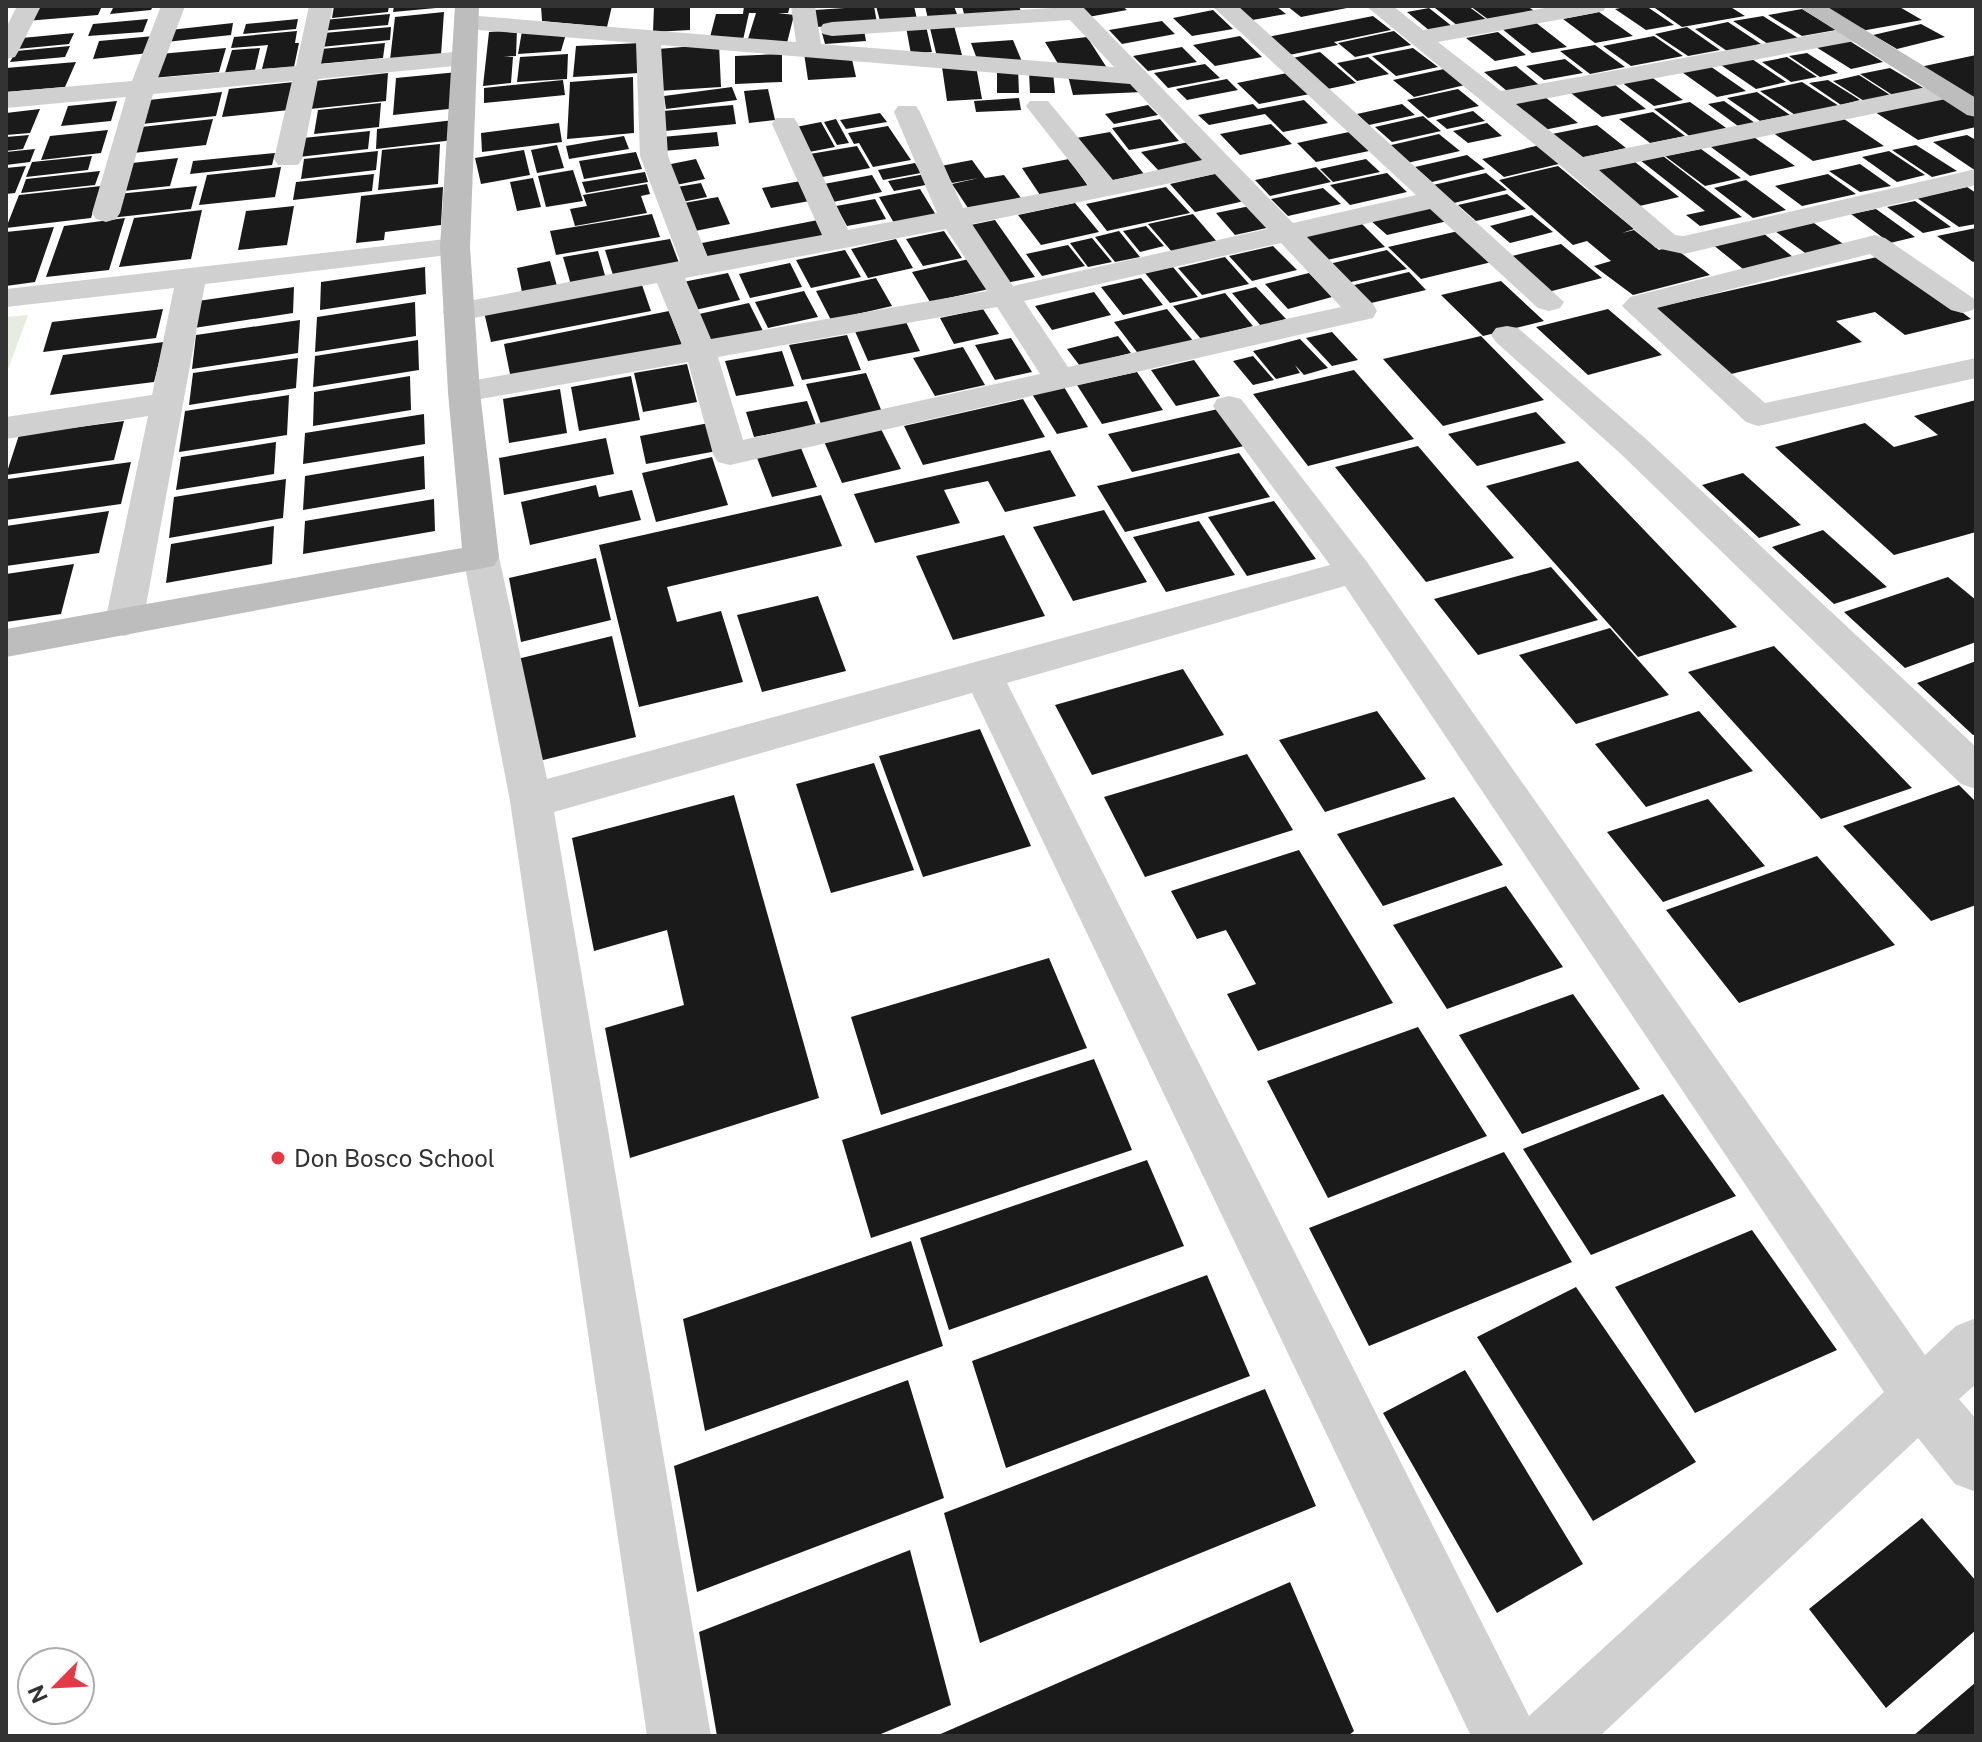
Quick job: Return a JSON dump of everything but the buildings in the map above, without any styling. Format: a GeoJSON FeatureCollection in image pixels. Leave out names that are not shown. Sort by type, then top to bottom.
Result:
{"type":"FeatureCollection","features":[{"type":"Feature","properties":{"kind":"street"},"geometry":{"type":"LineString","coordinates":[[6,52],[29,6]]}},
{"type":"Feature","properties":{"kind":"street"},"geometry":{"type":"LineString","coordinates":[[106,213],[142,87],[173,6]]}},
{"type":"Feature","properties":{"kind":"street"},"geometry":{"type":"LineString","coordinates":[[288,159],[321,6]]}},
{"type":"Feature","properties":{"kind":"street"},"geometry":{"type":"LineString","coordinates":[[630,6],[639,37],[654,156],[701,352],[730,454],[1362,311],[1140,77],[1072,10],[639,37],[467,14],[455,247],[464,392],[481,557],[531,801],[679,1736]]}},
{"type":"Feature","properties":{"kind":"street"},"geometry":{"type":"LineString","coordinates":[[1224,6],[1549,302]]}},
{"type":"Feature","properties":{"kind":"street"},"geometry":{"type":"LineString","coordinates":[[1378,6],[1578,166],[1666,242],[1684,245],[1976,177]]}},
{"type":"Feature","properties":{"kind":"street"},"geometry":{"type":"LineString","coordinates":[[1420,38],[1595,6]]}},
{"type":"Feature","properties":{"kind":"street"},"geometry":{"type":"LineString","coordinates":[[1810,6],[1976,109]]}},
{"type":"Feature","properties":{"kind":"street"},"geometry":{"type":"LineString","coordinates":[[806,28],[1140,77]]}},
{"type":"Feature","properties":{"kind":"street"},"geometry":{"type":"LineString","coordinates":[[1496,100],[1855,34]]}},
{"type":"Feature","properties":{"kind":"street"},"geometry":{"type":"LineString","coordinates":[[6,100],[465,58]]}},
{"type":"Feature","properties":{"kind":"street"},"geometry":{"type":"LineString","coordinates":[[1578,166],[1946,91]]}},
{"type":"Feature","properties":{"kind":"street"},"geometry":{"type":"LineString","coordinates":[[1039,106],[1106,190]]}},
{"type":"Feature","properties":{"kind":"street"},"geometry":{"type":"LineString","coordinates":[[907,112],[953,217],[1060,379]]}},
{"type":"Feature","properties":{"kind":"street"},"geometry":{"type":"LineString","coordinates":[[785,124],[838,239]]}},
{"type":"Feature","properties":{"kind":"street"},"geometry":{"type":"LineString","coordinates":[[458,312],[1106,190],[1222,164]]}},
{"type":"Feature","properties":{"kind":"street"},"geometry":{"type":"LineString","coordinates":[[464,392],[1003,297],[1437,199]]}},
{"type":"Feature","properties":{"kind":"street"},"geometry":{"type":"LineString","coordinates":[[1962,304],[1875,244],[1637,306],[1758,415],[1976,368]]}},
{"type":"Feature","properties":{"kind":"street"},"geometry":{"type":"LineString","coordinates":[[6,298],[455,247]]}},
{"type":"Feature","properties":{"kind":"street"},"geometry":{"type":"LineString","coordinates":[[124,622],[192,275]]}},
{"type":"Feature","properties":{"kind":"street"},"geometry":{"type":"LineString","coordinates":[[1507,335],[1634,447],[1976,772]]}},
{"type":"Feature","properties":{"kind":"street"},"geometry":{"type":"LineString","coordinates":[[6,428],[165,403]]}},
{"type":"Feature","properties":{"kind":"street"},"geometry":{"type":"LineString","coordinates":[[1229,406],[1354,571],[1920,1397],[1976,1463]]}},
{"type":"Feature","properties":{"kind":"street"},"geometry":{"type":"LineString","coordinates":[[6,643],[481,557]]}},
{"type":"Feature","properties":{"kind":"street"},"geometry":{"type":"LineString","coordinates":[[531,801],[1354,571]]}},
{"type":"Feature","properties":{"kind":"street"},"geometry":{"type":"LineString","coordinates":[[984,676],[1505,1736]]}},
{"type":"Feature","properties":{"kind":"street"},"geometry":{"type":"LineString","coordinates":[[1553,1736],[1976,1346]]}},
{"type":"Feature","properties":{"kind":"shaded area"},"geometry":{"type":"Polygon","coordinates":[[[28,315],[6,375],[6,317],[28,315]]]}},
{"type":"Feature","properties":{"kind":"place","name":"Don Bosco School"},"geometry":{"type":"Point","coordinates":[278,1158]}}]}
